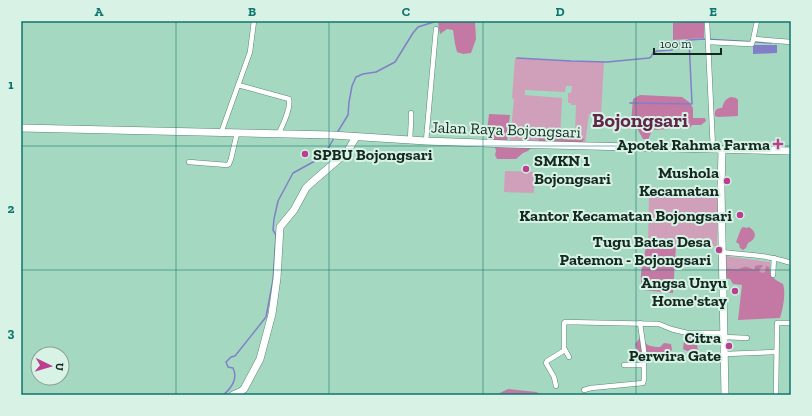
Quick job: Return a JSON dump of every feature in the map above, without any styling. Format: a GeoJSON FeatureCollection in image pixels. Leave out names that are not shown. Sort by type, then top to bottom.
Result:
{"type":"FeatureCollection","features":[{"type":"Feature","properties":{"kind":"main road","name":"Jalan Raya Bojongsari"},"geometry":{"type":"LineString","coordinates":[[21,128],[332,135],[508,144],[791,151]]}},
{"type":"Feature","properties":{"kind":"main road"},"geometry":{"type":"LineString","coordinates":[[236,394],[244,389],[256,367],[272,314],[277,278],[281,225],[294,210],[303,193],[310,184],[347,152],[356,137]]}},
{"type":"Feature","properties":{"kind":"main road"},"geometry":{"type":"LineString","coordinates":[[722,150],[721,188],[725,395]]}},
{"type":"Feature","properties":{"kind":"street"},"geometry":{"type":"LineString","coordinates":[[221,133],[250,52],[254,21]]}},
{"type":"Feature","properties":{"kind":"street"},"geometry":{"type":"LineString","coordinates":[[707,21],[712,149]]}},
{"type":"Feature","properties":{"kind":"street"},"geometry":{"type":"LineString","coordinates":[[753,41],[757,21]]}},
{"type":"Feature","properties":{"kind":"street"},"geometry":{"type":"LineString","coordinates":[[426,141],[436,29]]}},
{"type":"Feature","properties":{"kind":"street"},"geometry":{"type":"LineString","coordinates":[[708,40],[749,44],[753,41],[791,42]]}},
{"type":"Feature","properties":{"kind":"street"},"geometry":{"type":"LineString","coordinates":[[238,85],[290,99],[288,113],[279,134]]}},
{"type":"Feature","properties":{"kind":"street"},"geometry":{"type":"LineString","coordinates":[[410,140],[411,113]]}},
{"type":"Feature","properties":{"kind":"street"},"geometry":{"type":"LineString","coordinates":[[189,162],[227,165],[231,159],[237,133]]}},
{"type":"Feature","properties":{"kind":"street"},"geometry":{"type":"LineString","coordinates":[[722,252],[774,258],[791,263]]}},
{"type":"Feature","properties":{"kind":"street"},"geometry":{"type":"LineString","coordinates":[[773,275],[774,258]]}},
{"type":"Feature","properties":{"kind":"street"},"geometry":{"type":"LineString","coordinates":[[569,357],[564,348],[565,322],[659,324],[687,333],[747,338]]}},
{"type":"Feature","properties":{"kind":"street"},"geometry":{"type":"LineString","coordinates":[[584,390],[642,383],[644,379],[644,351],[640,323]]}},
{"type":"Feature","properties":{"kind":"street"},"geometry":{"type":"LineString","coordinates":[[776,395],[777,323],[791,323]]}},
{"type":"Feature","properties":{"kind":"street"},"geometry":{"type":"LineString","coordinates":[[556,386],[554,377],[547,364],[547,360],[565,350]]}},
{"type":"Feature","properties":{"kind":"street"},"geometry":{"type":"LineString","coordinates":[[724,354],[776,352]]}},
{"type":"Feature","properties":{"kind":"street"},"geometry":{"type":"LineString","coordinates":[[624,365],[644,365]]}},
{"type":"Feature","properties":{"kind":"shaded area"},"geometry":{"type":"Polygon","coordinates":[[[476,21],[476,39],[471,53],[463,54],[457,52],[453,30],[447,29],[440,34],[438,22],[476,21]]]}},
{"type":"Feature","properties":{"kind":"shaded area"},"geometry":{"type":"Polygon","coordinates":[[[704,21],[704,38],[673,40],[673,23],[704,21]]]}},
{"type":"Feature","properties":{"kind":"shaded area"},"geometry":{"type":"Polygon","coordinates":[[[753,45],[777,45],[777,53],[753,54],[753,45]]]}},
{"type":"Feature","properties":{"kind":"shaded area"},"geometry":{"type":"Polygon","coordinates":[[[515,58],[604,62],[601,114],[589,114],[585,144],[581,144],[575,135],[576,105],[571,105],[571,103],[568,103],[568,93],[571,93],[572,86],[566,86],[565,92],[525,90],[525,95],[562,98],[560,141],[510,140],[514,99],[512,98],[515,58]]]}},
{"type":"Feature","properties":{"kind":"shaded area"},"geometry":{"type":"Polygon","coordinates":[[[640,95],[682,97],[689,102],[693,108],[693,118],[705,118],[706,121],[701,125],[692,125],[689,129],[652,130],[648,140],[643,139],[637,128],[631,123],[633,99],[640,95]]]}},
{"type":"Feature","properties":{"kind":"shaded area"},"geometry":{"type":"Polygon","coordinates":[[[731,97],[738,100],[738,116],[715,116],[716,110],[722,108],[725,101],[731,97]]]}},
{"type":"Feature","properties":{"kind":"shaded area"},"geometry":{"type":"Polygon","coordinates":[[[489,114],[510,115],[507,142],[486,141],[489,114]]]}},
{"type":"Feature","properties":{"kind":"shaded area"},"geometry":{"type":"Polygon","coordinates":[[[541,132],[548,133],[553,136],[569,132],[584,139],[581,144],[539,143],[538,136],[541,132]]]}},
{"type":"Feature","properties":{"kind":"shaded area"},"geometry":{"type":"Polygon","coordinates":[[[495,147],[532,147],[516,159],[497,159],[495,155],[495,147]]]}},
{"type":"Feature","properties":{"kind":"shaded area"},"geometry":{"type":"Polygon","coordinates":[[[505,171],[535,172],[534,193],[504,192],[505,171]]]}},
{"type":"Feature","properties":{"kind":"shaded area"},"geometry":{"type":"Polygon","coordinates":[[[649,192],[718,193],[717,246],[648,245],[649,192]]]}},
{"type":"Feature","properties":{"kind":"shaded area"},"geometry":{"type":"Polygon","coordinates":[[[743,227],[749,227],[752,229],[755,235],[753,240],[748,243],[746,248],[743,250],[736,242],[743,227]]]}},
{"type":"Feature","properties":{"kind":"shaded area"},"geometry":{"type":"Polygon","coordinates":[[[656,243],[669,243],[676,246],[673,293],[643,290],[641,274],[646,248],[656,243]]]}},
{"type":"Feature","properties":{"kind":"shaded area"},"geometry":{"type":"Polygon","coordinates":[[[725,256],[770,262],[770,274],[725,274],[725,256]]]}},
{"type":"Feature","properties":{"kind":"shaded area"},"geometry":{"type":"Polygon","coordinates":[[[763,265],[759,271],[762,273],[765,272],[766,266],[769,267],[773,278],[783,284],[784,301],[780,318],[738,320],[742,285],[733,284],[730,279],[724,278],[724,269],[747,267],[754,270],[755,266],[763,265]]]}},
{"type":"Feature","properties":{"kind":"shaded area"},"geometry":{"type":"Polygon","coordinates":[[[699,335],[697,344],[698,351],[693,353],[683,349],[684,340],[688,336],[699,335]]]}},
{"type":"Feature","properties":{"kind":"shaded area"},"geometry":{"type":"Polygon","coordinates":[[[640,338],[653,347],[660,347],[664,343],[671,344],[672,350],[661,359],[656,357],[656,352],[639,356],[635,344],[640,338]]]}},
{"type":"Feature","properties":{"kind":"shaded area"},"geometry":{"type":"Polygon","coordinates":[[[508,389],[536,392],[544,395],[496,395],[508,389]]]}},
{"type":"Feature","properties":{"kind":"waterway"},"geometry":{"type":"LineString","coordinates":[[337,133],[348,115],[352,86],[356,77],[363,74],[376,72],[395,62],[418,27],[437,21]]}},
{"type":"Feature","properties":{"kind":"waterway"},"geometry":{"type":"LineString","coordinates":[[517,58],[607,62],[649,58],[657,51],[672,50],[676,45],[689,40],[704,39],[771,43]]}},
{"type":"Feature","properties":{"kind":"waterway"},"geometry":{"type":"LineString","coordinates":[[630,103],[692,104],[689,40]]}},
{"type":"Feature","properties":{"kind":"waterway"},"geometry":{"type":"LineString","coordinates":[[223,395],[233,383],[235,375],[233,368],[228,367],[226,362],[231,357],[235,356],[266,317],[273,280],[276,235],[273,230],[278,201],[293,173],[315,161],[329,147],[334,138]]}},
{"type":"Feature","properties":{"kind":"place","name":"Apotek Rahma Farma"},"geometry":{"type":"Point","coordinates":[778,144]}},
{"type":"Feature","properties":{"kind":"place","name":"SPBU Bojongsari"},"geometry":{"type":"Point","coordinates":[305,154]}},
{"type":"Feature","properties":{"kind":"place","name":"SMKN 1 Bojongsari"},"geometry":{"type":"Point","coordinates":[526,169]}},
{"type":"Feature","properties":{"kind":"place","name":"Mushola Kecamatan"},"geometry":{"type":"Point","coordinates":[727,181]}},
{"type":"Feature","properties":{"kind":"place","name":"Kantor Kecamatan Bojongsari"},"geometry":{"type":"Point","coordinates":[740,215]}},
{"type":"Feature","properties":{"kind":"place","name":"Tugu Batas Desa Patemon - Bojongsari"},"geometry":{"type":"Point","coordinates":[719,250]}},
{"type":"Feature","properties":{"kind":"place","name":"Angsa Unyu Home'stay"},"geometry":{"type":"Point","coordinates":[735,291]}},
{"type":"Feature","properties":{"kind":"place","name":"Citra Perwira Gate"},"geometry":{"type":"Point","coordinates":[729,346]}},
{"type":"Feature","properties":{"kind":"district","name":"Bojongsari"},"geometry":{"type":"Point","coordinates":[640,120]}}]}
